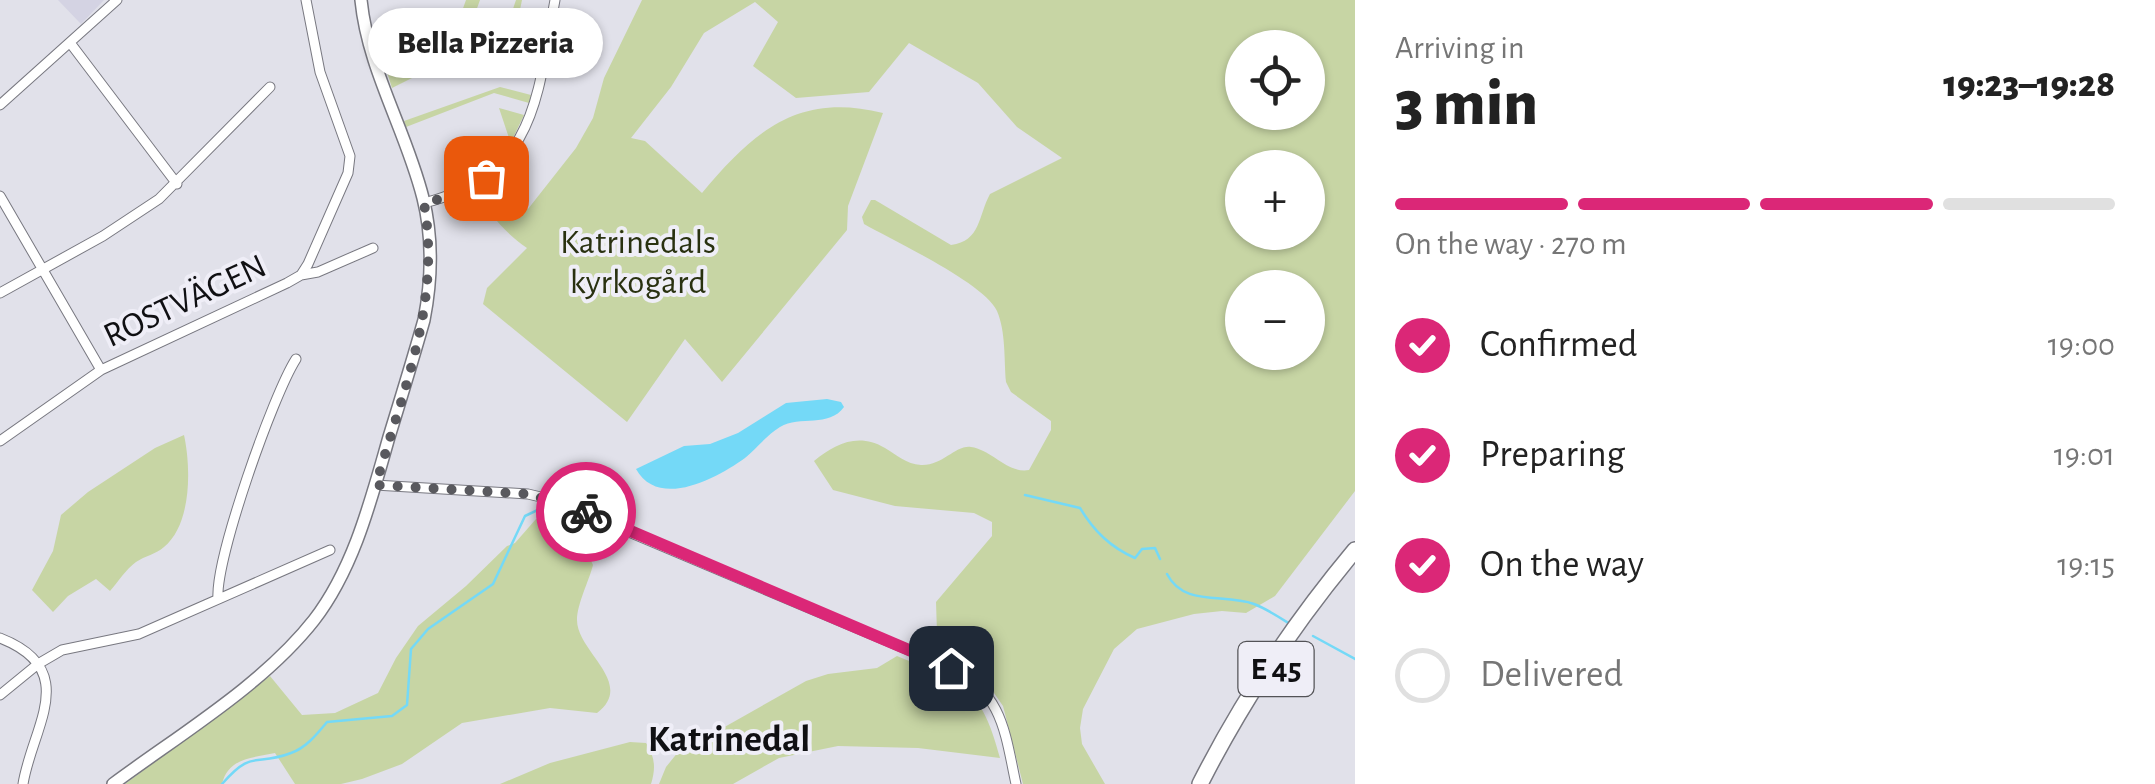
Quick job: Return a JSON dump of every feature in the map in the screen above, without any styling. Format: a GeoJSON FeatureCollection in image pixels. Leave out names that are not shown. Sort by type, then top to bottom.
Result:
{"type":"FeatureCollection","features":[{"type":"Feature","properties":{"kind":"highway","name":"E 45"},"geometry":{"type":"LineString","coordinates":[[1200,784],[1247,698],[1295,626],[1355,550]]}},
{"type":"Feature","properties":{"kind":"highway","name":"E 45"},"geometry":{"type":"LineString","coordinates":[[1211,784],[1280,664],[1355,564]]}},
{"type":"Feature","properties":{"kind":"street"},"geometry":{"type":"LineString","coordinates":[[1,102],[117,0]]}},
{"type":"Feature","properties":{"kind":"street","name":"ROSTVÄGEN"},"geometry":{"type":"LineString","coordinates":[[0,440],[101,370],[300,275],[308,264],[350,164],[320,72],[306,0]]}},
{"type":"Feature","properties":{"kind":"street"},"geometry":{"type":"LineString","coordinates":[[113,784],[260,673],[297,639],[324,606],[342,574],[376,485],[428,296],[430,248],[424,203],[374,60],[360,0]]}},
{"type":"Feature","properties":{"kind":"street"},"geometry":{"type":"LineString","coordinates":[[424,203],[452,196],[476,184],[496,168],[520,139],[538,96],[556,0]]}},
{"type":"Feature","properties":{"kind":"street"},"geometry":{"type":"LineString","coordinates":[[71,44],[178,184]]}},
{"type":"Feature","properties":{"kind":"street"},"geometry":{"type":"LineString","coordinates":[[0,293],[134,217],[178,184],[270,87]]}},
{"type":"Feature","properties":{"kind":"street"},"geometry":{"type":"LineString","coordinates":[[0,196],[101,370]]}},
{"type":"Feature","properties":{"kind":"street"},"geometry":{"type":"LineString","coordinates":[[300,275],[318,272],[372,248]]}},
{"type":"Feature","properties":{"kind":"street"},"geometry":{"type":"LineString","coordinates":[[218,599],[218,576],[248,483],[276,398],[296,359]]}},
{"type":"Feature","properties":{"kind":"street"},"geometry":{"type":"LineString","coordinates":[[376,485],[528,494],[553,500],[951,668],[970,677],[991,699],[1004,729],[1016,784]]}},
{"type":"Feature","properties":{"kind":"street"},"geometry":{"type":"LineString","coordinates":[[0,695],[38,664],[73,646],[139,634],[330,550]]}},
{"type":"Feature","properties":{"kind":"street"},"geometry":{"type":"LineString","coordinates":[[0,638],[38,664],[45,683],[46,710],[23,784]]}},
{"type":"Feature","properties":{"kind":"shaded area"},"geometry":{"type":"Polygon","coordinates":[[[58,0],[104,0],[81,24],[58,0]]]}},
{"type":"Feature","properties":{"kind":"green space"},"geometry":{"type":"Polygon","coordinates":[[[466,0],[480,0],[463,47],[451,42],[466,0]]]}},
{"type":"Feature","properties":{"kind":"green space"},"geometry":{"type":"Polygon","coordinates":[[[516,0],[522,0],[506,78],[496,59],[516,0]]]}},
{"type":"Feature","properties":{"kind":"green space","name":"Katrinedals kyrkogård"},"geometry":{"type":"Polygon","coordinates":[[[642,0],[1355,0],[1355,491],[1275,596],[1246,613],[1194,614],[1137,629],[1114,649],[1083,709],[1080,728],[1082,744],[1105,784],[1023,784],[1003,706],[983,677],[952,660],[937,633],[936,602],[992,536],[992,522],[974,513],[895,506],[833,490],[814,461],[839,445],[865,441],[916,464],[936,462],[971,447],[1014,469],[1029,470],[1051,430],[1051,421],[1011,392],[1006,382],[997,311],[975,288],[864,224],[862,217],[871,200],[875,200],[951,245],[961,243],[973,233],[990,194],[1062,158],[1017,127],[978,83],[909,43],[869,92],[796,98],[753,66],[778,22],[755,2],[704,33],[671,87],[631,138],[645,141],[702,193],[740,151],[780,122],[826,108],[883,113],[848,206],[847,230],[722,382],[685,339],[627,422],[483,304],[487,288],[527,248],[498,222],[476,189],[489,172],[528,209],[576,148],[593,118],[604,78],[642,0]]]}},
{"type":"Feature","properties":{"kind":"green space"},"geometry":{"type":"Polygon","coordinates":[[[390,32],[469,56],[468,60],[432,68],[392,88],[375,34],[390,32]]]}},
{"type":"Feature","properties":{"kind":"green space"},"geometry":{"type":"Polygon","coordinates":[[[500,87],[531,95],[529,103],[494,93],[406,127],[404,121],[500,87]]]}},
{"type":"Feature","properties":{"kind":"green space"},"geometry":{"type":"Polygon","coordinates":[[[499,108],[524,115],[513,138],[509,138],[499,108]]]}},
{"type":"Feature","properties":{"kind":"green space"},"geometry":{"type":"Polygon","coordinates":[[[184,435],[187,494],[173,537],[161,549],[132,565],[110,591],[96,579],[68,596],[53,612],[32,590],[53,551],[61,515],[88,492],[155,448],[184,435]]]}},
{"type":"Feature","properties":{"kind":"green space"},"geometry":{"type":"Polygon","coordinates":[[[563,516],[576,529],[593,565],[577,620],[579,632],[608,679],[607,702],[597,713],[550,708],[462,723],[402,764],[341,784],[295,784],[275,753],[235,764],[222,784],[125,784],[270,676],[302,715],[335,713],[378,693],[418,626],[515,543],[536,519],[563,516]]]}},
{"type":"Feature","properties":{"kind":"green space"},"geometry":{"type":"Polygon","coordinates":[[[897,656],[966,690],[985,715],[1000,758],[918,748],[838,746],[779,758],[733,784],[659,784],[666,767],[687,741],[721,729],[806,681],[877,668],[897,656]]]}},
{"type":"Feature","properties":{"kind":"green space"},"geometry":{"type":"Polygon","coordinates":[[[630,742],[646,743],[649,748],[654,763],[651,784],[500,784],[550,763],[630,742]]]}},
{"type":"Feature","properties":{"kind":"water"},"geometry":{"type":"Polygon","coordinates":[[[827,399],[841,402],[844,407],[830,417],[780,427],[745,458],[704,481],[673,489],[659,487],[646,481],[636,469],[684,446],[710,444],[738,433],[786,403],[827,399]]]}},
{"type":"Feature","properties":{"kind":"waterway"},"geometry":{"type":"LineString","coordinates":[[1025,495],[1080,508],[1097,531],[1118,549],[1135,558],[1142,549],[1155,548],[1160,559]]}},
{"type":"Feature","properties":{"kind":"waterway"},"geometry":{"type":"LineString","coordinates":[[222,784],[248,762],[302,748],[327,722],[392,716],[407,705],[411,649],[428,629],[493,584],[525,516],[548,505]]}},
{"type":"Feature","properties":{"kind":"waterway"},"geometry":{"type":"LineString","coordinates":[[1167,574],[1183,591],[1254,604],[1290,624]]}},
{"type":"Feature","properties":{"kind":"waterway"},"geometry":{"type":"LineString","coordinates":[[1313,636],[1355,659]]}},
{"type":"Feature","properties":{"kind":"way so far"},"geometry":{"type":"LineString","coordinates":[[486,178],[452,196],[424,203],[431,269],[428,296],[376,485],[528,494],[586,512]]}},
{"type":"Feature","properties":{"kind":"place","name":"Bella Pizzeria"},"geometry":{"type":"Point","coordinates":[486,178]}},
{"type":"Feature","properties":{"kind":"district","name":"Katrinedal"},"geometry":{"type":"Point","coordinates":[729,740]}},
{"type":"Feature","properties":{"kind":"route"},"geometry":{"type":"LineString","coordinates":[[586,512],[951,668]]}}]}
